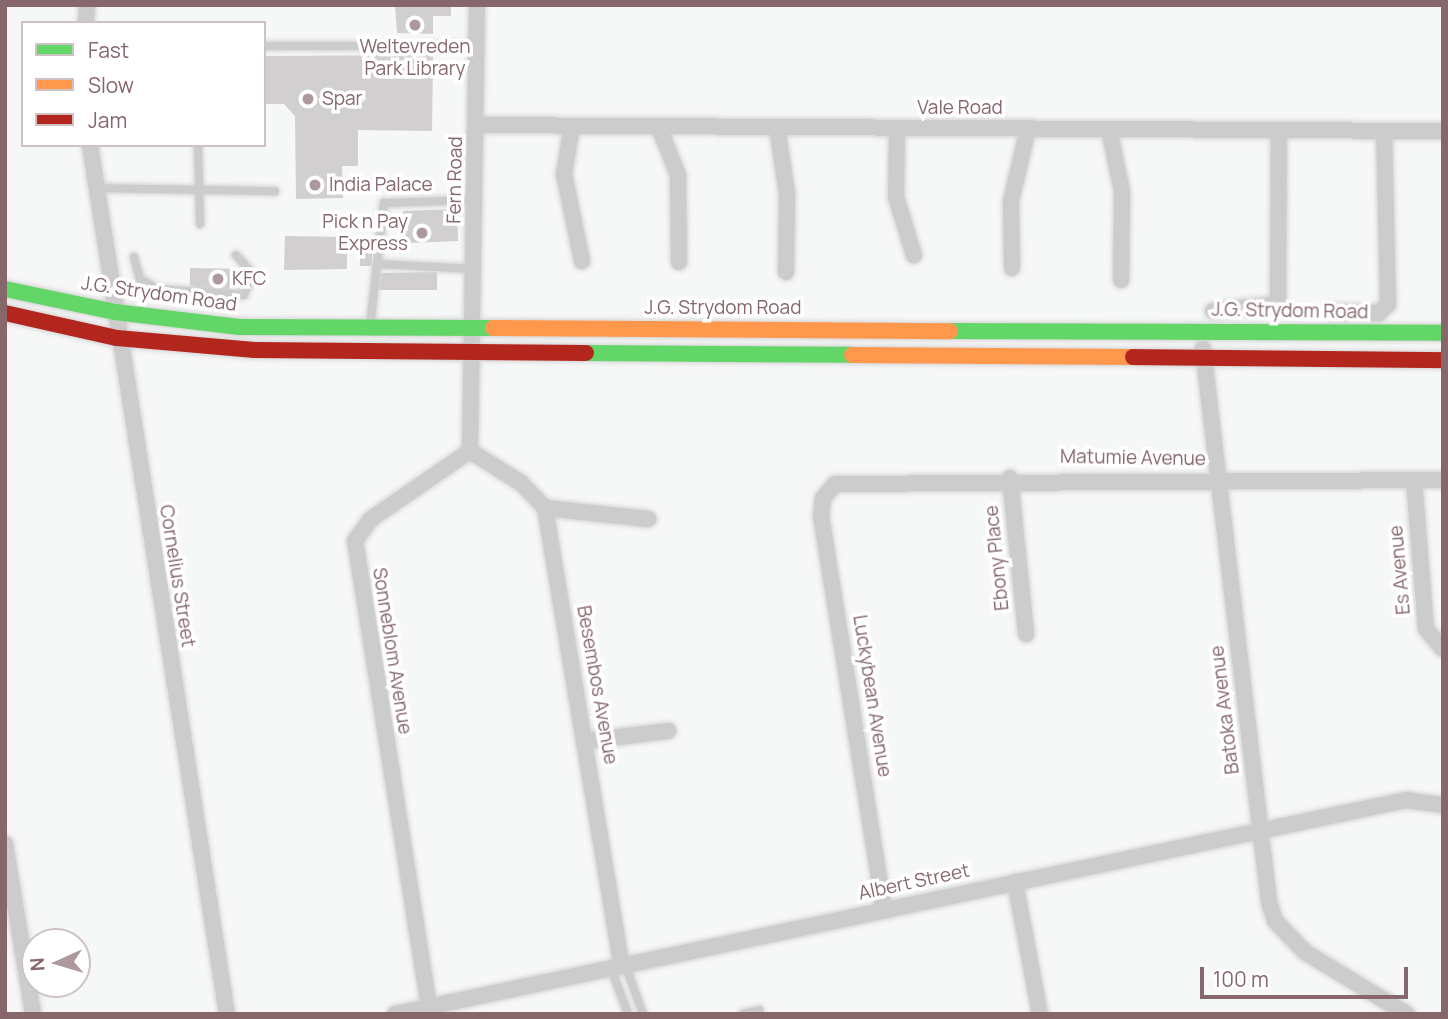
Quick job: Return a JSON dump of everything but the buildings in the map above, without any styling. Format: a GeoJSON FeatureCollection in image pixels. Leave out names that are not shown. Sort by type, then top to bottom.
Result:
{"type":"FeatureCollection","features":[{"type":"Feature","properties":{"kind":"street","name":"Fern Road"},"geometry":{"type":"LineString","coordinates":[[474,356],[477,5]]}},
{"type":"Feature","properties":{"kind":"street","name":"Vale Road"},"geometry":{"type":"LineString","coordinates":[[476,125],[1443,131]]}},
{"type":"Feature","properties":{"kind":"street"},"geometry":{"type":"LineString","coordinates":[[572,126],[564,174],[582,261]]}},
{"type":"Feature","properties":{"kind":"street"},"geometry":{"type":"LineString","coordinates":[[659,127],[678,175],[679,262]]}},
{"type":"Feature","properties":{"kind":"street"},"geometry":{"type":"LineString","coordinates":[[777,127],[787,194],[786,272]]}},
{"type":"Feature","properties":{"kind":"street"},"geometry":{"type":"LineString","coordinates":[[897,129],[896,197],[914,256]]}},
{"type":"Feature","properties":{"kind":"street"},"geometry":{"type":"LineString","coordinates":[[1012,268],[1011,201],[1028,129]]}},
{"type":"Feature","properties":{"kind":"street"},"geometry":{"type":"LineString","coordinates":[[1109,129],[1122,191],[1121,280]]}},
{"type":"Feature","properties":{"kind":"street"},"geometry":{"type":"LineString","coordinates":[[1213,311],[1278,304],[1279,130]]}},
{"type":"Feature","properties":{"kind":"street"},"geometry":{"type":"LineString","coordinates":[[1330,312],[1379,313],[1388,304],[1384,131]]}},
{"type":"Feature","properties":{"kind":"street","name":"Cornelius Street"},"geometry":{"type":"LineString","coordinates":[[90,147],[117,338],[227,1014]]}},
{"type":"Feature","properties":{"kind":"street","name":"J.G. Strydom Road"},"geometry":{"type":"LineString","coordinates":[[5,289],[115,312],[239,327],[1443,333]]}},
{"type":"Feature","properties":{"kind":"street"},"geometry":{"type":"LineString","coordinates":[[5,313],[117,338],[254,350],[474,356],[1443,360]]}},
{"type":"Feature","properties":{"kind":"street","name":"Batoka Avenue"},"geometry":{"type":"LineString","coordinates":[[1201,331],[1269,902],[1288,938],[1407,1014]]}},
{"type":"Feature","properties":{"kind":"street"},"geometry":{"type":"LineString","coordinates":[[474,356],[470,451],[506,472],[545,508],[648,519]]}},
{"type":"Feature","properties":{"kind":"street","name":"Sonneblom Avenue"},"geometry":{"type":"LineString","coordinates":[[430,1011],[355,541],[371,519],[470,451]]}},
{"type":"Feature","properties":{"kind":"street","name":"Ebony Place"},"geometry":{"type":"LineString","coordinates":[[1010,478],[1026,634]]}},
{"type":"Feature","properties":{"kind":"street","name":"Matumie Avenue"},"geometry":{"type":"LineString","coordinates":[[827,491],[849,480],[1443,480]]}},
{"type":"Feature","properties":{"kind":"street","name":"Es Avenue"},"geometry":{"type":"LineString","coordinates":[[1414,480],[1426,629],[1443,649]]}},
{"type":"Feature","properties":{"kind":"street","name":"Luckybean Avenue"},"geometry":{"type":"LineString","coordinates":[[827,491],[821,517],[884,909]]}},
{"type":"Feature","properties":{"kind":"street","name":"Besembos Avenue"},"geometry":{"type":"LineString","coordinates":[[545,508],[586,741],[619,965]]}},
{"type":"Feature","properties":{"kind":"street"},"geometry":{"type":"LineString","coordinates":[[586,741],[668,731]]}},
{"type":"Feature","properties":{"kind":"street","name":"Albert Street"},"geometry":{"type":"LineString","coordinates":[[395,1014],[430,1011],[619,965],[1406,800],[1443,805]]}},
{"type":"Feature","properties":{"kind":"street"},"geometry":{"type":"LineString","coordinates":[[5,844],[33,1014]]}},
{"type":"Feature","properties":{"kind":"street"},"geometry":{"type":"LineString","coordinates":[[1015,882],[1040,1014]]}},
{"type":"Feature","properties":{"kind":"lane"},"geometry":{"type":"LineString","coordinates":[[266,46],[477,46]]}},
{"type":"Feature","properties":{"kind":"lane"},"geometry":{"type":"LineString","coordinates":[[198,147],[200,224]]}},
{"type":"Feature","properties":{"kind":"lane"},"geometry":{"type":"LineString","coordinates":[[96,187],[275,191]]}},
{"type":"Feature","properties":{"kind":"lane"},"geometry":{"type":"LineString","coordinates":[[370,328],[378,224],[387,201],[476,200]]}},
{"type":"Feature","properties":{"kind":"lane"},"geometry":{"type":"LineString","coordinates":[[134,257],[140,279],[157,289],[244,295],[252,273],[236,255]]}},
{"type":"Feature","properties":{"kind":"lane"},"geometry":{"type":"LineString","coordinates":[[377,264],[475,269]]}},
{"type":"Feature","properties":{"kind":"lane"},"geometry":{"type":"LineString","coordinates":[[619,965],[628,1014]]}},
{"type":"Feature","properties":{"kind":"lane"},"geometry":{"type":"LineString","coordinates":[[619,965],[643,1014]]}},
{"type":"Feature","properties":{"kind":"lane"},"geometry":{"type":"LineString","coordinates":[[743,1014],[760,1010]]}},
{"type":"Feature","properties":{"kind":"traffic: fast"},"geometry":{"type":"LineString","coordinates":[[5,289],[115,312],[239,327],[493,328]]}},
{"type":"Feature","properties":{"kind":"traffic: fast"},"geometry":{"type":"LineString","coordinates":[[950,331],[1443,333]]}},
{"type":"Feature","properties":{"kind":"traffic: fast"},"geometry":{"type":"LineString","coordinates":[[586,353],[852,355]]}},
{"type":"Feature","properties":{"kind":"traffic: slow"},"geometry":{"type":"LineString","coordinates":[[493,328],[950,331]]}},
{"type":"Feature","properties":{"kind":"traffic: slow"},"geometry":{"type":"LineString","coordinates":[[852,355],[1133,357]]}},
{"type":"Feature","properties":{"kind":"traffic: jam"},"geometry":{"type":"LineString","coordinates":[[5,313],[117,338],[254,350],[586,353]]}},
{"type":"Feature","properties":{"kind":"traffic: jam"},"geometry":{"type":"LineString","coordinates":[[1133,357],[1443,360]]}},
{"type":"Feature","properties":{"kind":"place","name":"Weltevreden Park Library"},"geometry":{"type":"Point","coordinates":[415,25]}},
{"type":"Feature","properties":{"kind":"place","name":"Spar"},"geometry":{"type":"Point","coordinates":[308,99]}},
{"type":"Feature","properties":{"kind":"place","name":"India Palace"},"geometry":{"type":"Point","coordinates":[315,185]}},
{"type":"Feature","properties":{"kind":"place","name":"Pick n Pay Express"},"geometry":{"type":"Point","coordinates":[422,233]}},
{"type":"Feature","properties":{"kind":"place","name":"KFC"},"geometry":{"type":"Point","coordinates":[218,279]}}]}
